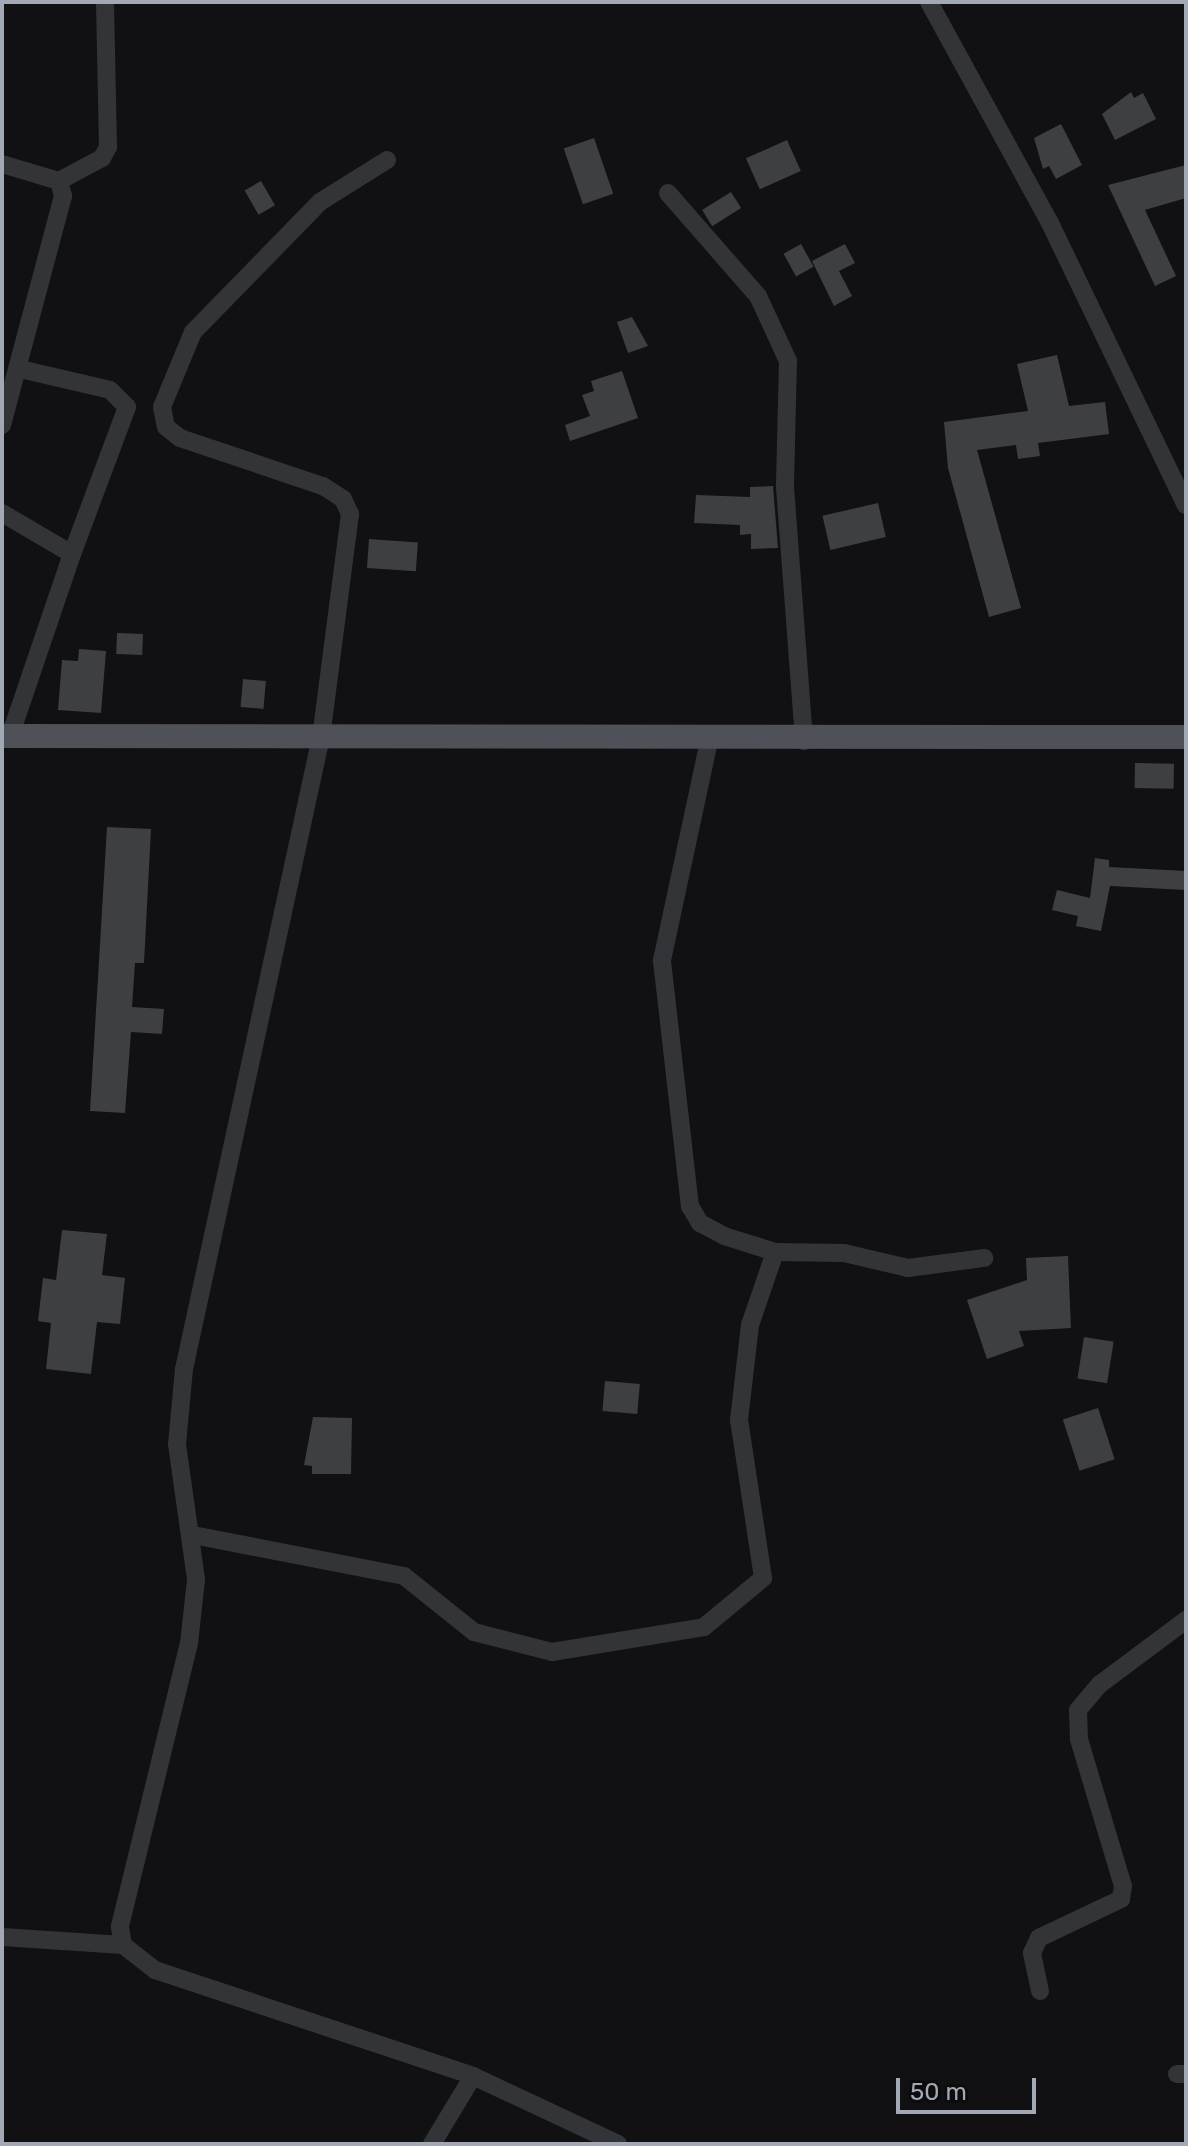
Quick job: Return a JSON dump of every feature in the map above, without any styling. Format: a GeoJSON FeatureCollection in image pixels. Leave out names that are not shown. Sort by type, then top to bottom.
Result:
{"type":"FeatureCollection","features":[{"type":"Feature","properties":{"kind":"main road"},"geometry":{"type":"LineString","coordinates":[[6,736],[709,741],[1186,737]]}},
{"type":"Feature","properties":{"kind":"street"},"geometry":{"type":"LineString","coordinates":[[2,164],[59,181],[102,158],[108,147],[105,2]]}},
{"type":"Feature","properties":{"kind":"street"},"geometry":{"type":"LineString","coordinates":[[929,2],[1050,223],[1186,505]]}},
{"type":"Feature","properties":{"kind":"street"},"geometry":{"type":"LineString","coordinates":[[123,1945],[120,1927],[141,1823],[189,1643],[193,1535],[177,1444],[184,1369],[321,737],[350,514],[343,499],[180,438],[166,427],[162,407],[193,332],[320,202],[387,160]]}},
{"type":"Feature","properties":{"kind":"street"},"geometry":{"type":"LineString","coordinates":[[2,425],[61,221],[59,181]]}},
{"type":"Feature","properties":{"kind":"street"},"geometry":{"type":"LineString","coordinates":[[668,193],[758,296],[788,361],[785,487],[804,741]]}},
{"type":"Feature","properties":{"kind":"street"},"geometry":{"type":"LineString","coordinates":[[6,736],[127,407],[110,390],[20,369]]}},
{"type":"Feature","properties":{"kind":"street"},"geometry":{"type":"LineString","coordinates":[[2,513],[72,554]]}},
{"type":"Feature","properties":{"kind":"street"},"geometry":{"type":"LineString","coordinates":[[709,741],[662,961],[679,1160],[700,1223],[775,1252],[844,1253],[908,1268],[984,1258]]}},
{"type":"Feature","properties":{"kind":"street"},"geometry":{"type":"LineString","coordinates":[[193,1535],[404,1576],[474,1632],[552,1652],[704,1627],[763,1578],[739,1420],[750,1325],[775,1252]]}},
{"type":"Feature","properties":{"kind":"street"},"geometry":{"type":"LineString","coordinates":[[1040,1991],[1032,1953],[1039,1938],[1121,1899],[1123,1886],[1079,1739],[1078,1710],[1099,1685],[1186,1620]]}},
{"type":"Feature","properties":{"kind":"street"},"geometry":{"type":"LineString","coordinates":[[2,1937],[123,1945],[155,1970],[473,2076],[618,2144]]}},
{"type":"Feature","properties":{"kind":"street"},"geometry":{"type":"LineString","coordinates":[[432,2144],[473,2076]]}},
{"type":"Feature","properties":{"kind":"building"},"geometry":{"type":"Polygon","coordinates":[[[1131,92],[1134,98],[1143,93],[1156,119],[1115,140],[1102,114],[1131,92]]]}},
{"type":"Feature","properties":{"kind":"building"},"geometry":{"type":"Polygon","coordinates":[[[1061,124],[1082,165],[1056,179],[1049,166],[1043,169],[1034,138],[1061,124]]]}},
{"type":"Feature","properties":{"kind":"building"},"geometry":{"type":"Polygon","coordinates":[[[594,138],[613,194],[583,204],[564,148],[594,138]]]}},
{"type":"Feature","properties":{"kind":"building"},"geometry":{"type":"Polygon","coordinates":[[[787,140],[801,171],[760,189],[746,158],[787,140]]]}},
{"type":"Feature","properties":{"kind":"building"},"geometry":{"type":"Polygon","coordinates":[[[1186,165],[1186,198],[1145,210],[1176,276],[1155,286],[1108,185],[1186,165]]]}},
{"type":"Feature","properties":{"kind":"building"},"geometry":{"type":"Polygon","coordinates":[[[261,181],[275,205],[259,215],[245,190],[261,181]]]}},
{"type":"Feature","properties":{"kind":"building"},"geometry":{"type":"Polygon","coordinates":[[[731,192],[741,208],[712,226],[702,210],[731,192]]]}},
{"type":"Feature","properties":{"kind":"building"},"geometry":{"type":"Polygon","coordinates":[[[801,244],[814,267],[796,276],[784,254],[801,244]]]}},
{"type":"Feature","properties":{"kind":"building"},"geometry":{"type":"Polygon","coordinates":[[[845,244],[855,263],[839,271],[852,296],[834,306],[812,261],[845,244]]]}},
{"type":"Feature","properties":{"kind":"building"},"geometry":{"type":"Polygon","coordinates":[[[632,317],[648,346],[628,353],[617,322],[632,317]]]}},
{"type":"Feature","properties":{"kind":"building"},"geometry":{"type":"Polygon","coordinates":[[[1057,355],[1069,406],[1105,402],[1109,434],[1038,443],[1040,456],[1018,459],[1016,445],[977,450],[1021,608],[989,617],[948,468],[944,422],[1028,411],[1017,364],[1057,355]]]}},
{"type":"Feature","properties":{"kind":"building"},"geometry":{"type":"Polygon","coordinates":[[[622,371],[638,418],[570,441],[565,425],[590,416],[582,395],[594,391],[591,381],[622,371]]]}},
{"type":"Feature","properties":{"kind":"building"},"geometry":{"type":"Polygon","coordinates":[[[773,486],[778,548],[751,549],[751,534],[740,535],[740,525],[694,523],[696,495],[750,497],[750,487],[773,486]]]}},
{"type":"Feature","properties":{"kind":"building"},"geometry":{"type":"Polygon","coordinates":[[[878,503],[886,537],[830,550],[822,516],[878,503]]]}},
{"type":"Feature","properties":{"kind":"building"},"geometry":{"type":"Polygon","coordinates":[[[369,539],[418,542],[416,571],[367,568],[369,539]]]}},
{"type":"Feature","properties":{"kind":"building"},"geometry":{"type":"Polygon","coordinates":[[[117,633],[143,634],[142,655],[116,654],[117,633]]]}},
{"type":"Feature","properties":{"kind":"building"},"geometry":{"type":"Polygon","coordinates":[[[79,649],[106,651],[101,713],[58,710],[62,660],[78,661],[79,649]]]}},
{"type":"Feature","properties":{"kind":"building"},"geometry":{"type":"Polygon","coordinates":[[[243,679],[266,681],[263,709],[241,707],[243,679]]]}},
{"type":"Feature","properties":{"kind":"building"},"geometry":{"type":"Polygon","coordinates":[[[1135,763],[1174,764],[1174,789],[1135,788],[1135,763]]]}},
{"type":"Feature","properties":{"kind":"building"},"geometry":{"type":"Polygon","coordinates":[[[107,827],[151,829],[144,963],[135,963],[132,1007],[164,1009],[162,1034],[131,1032],[125,1113],[90,1111],[107,827]]]}},
{"type":"Feature","properties":{"kind":"building"},"geometry":{"type":"Polygon","coordinates":[[[1095,858],[1109,860],[1109,867],[1186,871],[1186,890],[1110,886],[1101,931],[1076,926],[1078,916],[1052,910],[1057,890],[1090,898],[1095,858]]]}},
{"type":"Feature","properties":{"kind":"building"},"geometry":{"type":"Polygon","coordinates":[[[62,1230],[107,1234],[102,1275],[125,1278],[120,1324],[97,1322],[91,1374],[46,1369],[51,1323],[38,1321],[43,1278],[56,1280],[62,1230]]]}},
{"type":"Feature","properties":{"kind":"building"},"geometry":{"type":"Polygon","coordinates":[[[1068,1256],[1071,1328],[1019,1331],[1024,1346],[987,1359],[967,1300],[1027,1280],[1026,1258],[1068,1256]]]}},
{"type":"Feature","properties":{"kind":"building"},"geometry":{"type":"Polygon","coordinates":[[[1084,1337],[1114,1342],[1107,1383],[1077,1378],[1084,1337]]]}},
{"type":"Feature","properties":{"kind":"building"},"geometry":{"type":"Polygon","coordinates":[[[605,1381],[640,1384],[637,1414],[602,1411],[605,1381]]]}},
{"type":"Feature","properties":{"kind":"building"},"geometry":{"type":"Polygon","coordinates":[[[1098,1408],[1115,1459],[1079,1471],[1063,1419],[1098,1408]]]}},
{"type":"Feature","properties":{"kind":"building"},"geometry":{"type":"Polygon","coordinates":[[[313,1417],[352,1418],[351,1474],[312,1474],[312,1466],[304,1465],[313,1417]]]}}]}
